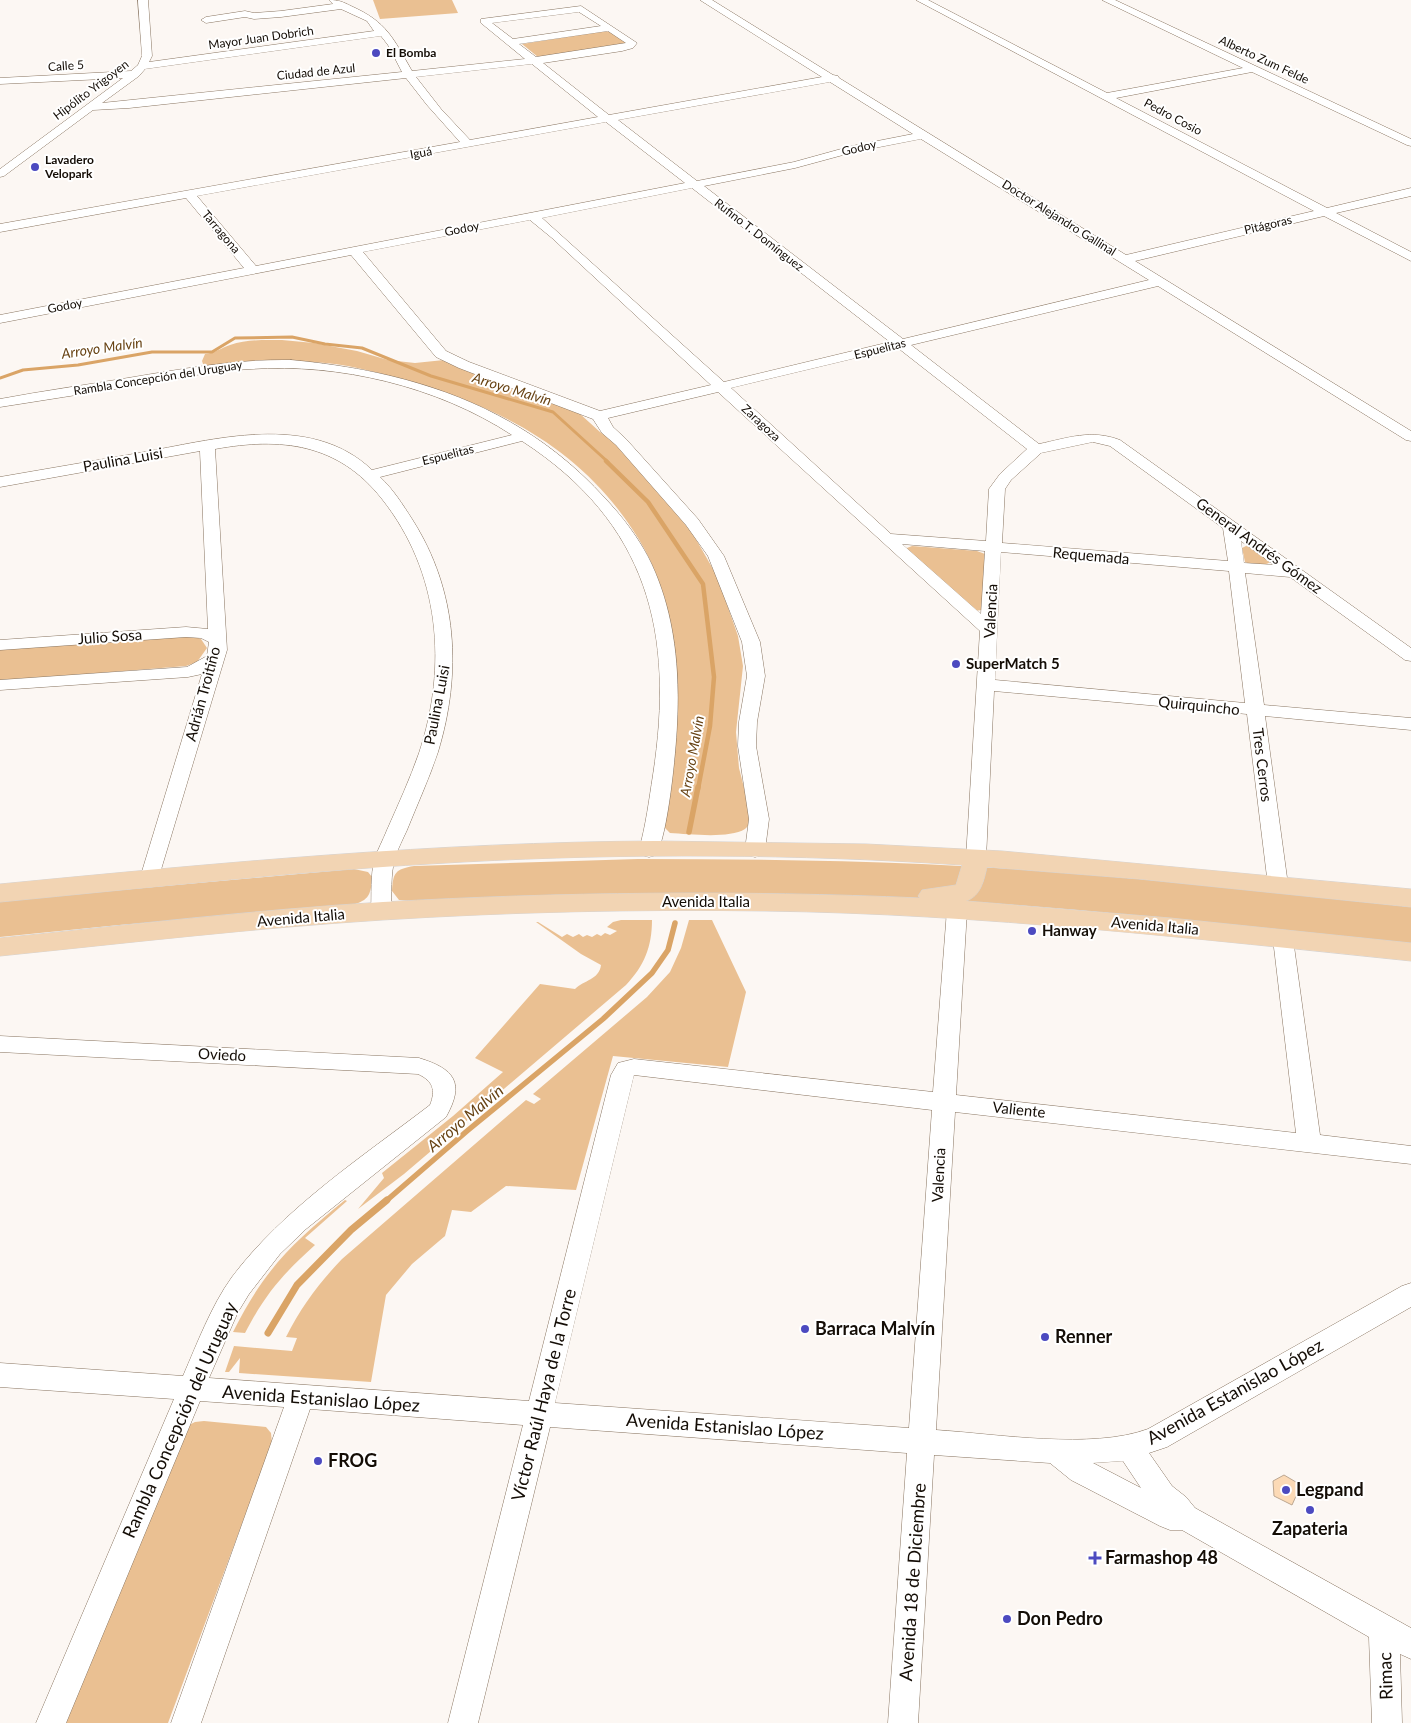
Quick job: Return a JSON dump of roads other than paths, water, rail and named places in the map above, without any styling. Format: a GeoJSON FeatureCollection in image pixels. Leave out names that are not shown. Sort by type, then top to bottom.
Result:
{"type":"FeatureCollection","features":[{"type":"Feature","properties":{"kind":"main road"},"geometry":{"type":"LineString","coordinates":[[0,893],[150,878],[385,859],[533,851],[755,850],[867,852],[976,858],[1411,898]]}},
{"type":"Feature","properties":{"kind":"main road"},"geometry":{"type":"LineString","coordinates":[[830,904],[871,894],[956,897],[964,894],[972,883],[976,858]]}},
{"type":"Feature","properties":{"kind":"main road","name":"Avenida Italia"},"geometry":{"type":"LineString","coordinates":[[0,947],[290,918],[381,911],[574,903],[696,902],[830,904],[957,910],[1172,927],[1411,952]]}},
{"type":"Feature","properties":{"kind":"street","name":"Hipólito Yrigoyen"},"geometry":{"type":"LineString","coordinates":[[0,174],[138,70],[146,59],[147,51],[143,0]]}},
{"type":"Feature","properties":{"kind":"street"},"geometry":{"type":"LineString","coordinates":[[241,0],[245,14]]}},
{"type":"Feature","properties":{"kind":"street","name":"Doctor Alejandro Gallinal"},"geometry":{"type":"LineString","coordinates":[[705,0],[834,78],[1411,437]]}},
{"type":"Feature","properties":{"kind":"street","name":"Pedro Cosio"},"geometry":{"type":"LineString","coordinates":[[921,0],[1411,257]]}},
{"type":"Feature","properties":{"kind":"street","name":"Alberto Zum Felde"},"geometry":{"type":"LineString","coordinates":[[1107,0],[1409,141]]}},
{"type":"Feature","properties":{"kind":"street"},"geometry":{"type":"LineString","coordinates":[[206,20],[245,14],[273,15],[337,3],[370,18],[376,24],[377,29],[384,33],[409,75],[433,107],[468,144]]}},
{"type":"Feature","properties":{"kind":"street","name":"Rufino T. Domínguez"},"geometry":{"type":"LineString","coordinates":[[610,28],[585,11],[576,9],[484,21],[607,119],[614,122],[1036,449]]}},
{"type":"Feature","properties":{"kind":"street"},"geometry":{"type":"LineString","coordinates":[[1144,17],[1161,14]]}},
{"type":"Feature","properties":{"kind":"street"},"geometry":{"type":"LineString","coordinates":[[511,42],[610,28]]}},
{"type":"Feature","properties":{"kind":"street","name":"Ciudad de Azul"},"geometry":{"type":"LineString","coordinates":[[91,107],[129,105],[533,61],[632,45],[610,28]]}},
{"type":"Feature","properties":{"kind":"street","name":"Mayor Juan Dobrich"},"geometry":{"type":"LineString","coordinates":[[138,70],[384,33]]}},
{"type":"Feature","properties":{"kind":"street"},"geometry":{"type":"LineString","coordinates":[[1105,97],[1253,68]]}},
{"type":"Feature","properties":{"kind":"street","name":"Calle 5"},"geometry":{"type":"LineString","coordinates":[[0,81],[138,70]]}},
{"type":"Feature","properties":{"kind":"street","name":"Iguá"},"geometry":{"type":"LineString","coordinates":[[3,227],[834,78]]}},
{"type":"Feature","properties":{"kind":"street","name":"Godoy"},"geometry":{"type":"LineString","coordinates":[[0,319],[795,166],[852,148],[923,135]]}},
{"type":"Feature","properties":{"kind":"street","name":"Pitágoras"},"geometry":{"type":"LineString","coordinates":[[1125,259],[1411,192]]}},
{"type":"Feature","properties":{"kind":"street","name":"Tarragona"},"geometry":{"type":"LineString","coordinates":[[189,194],[253,270]]}},
{"type":"Feature","properties":{"kind":"street","name":"Zaragoza"},"geometry":{"type":"LineString","coordinates":[[533,216],[886,538],[990,630]]}},
{"type":"Feature","properties":{"kind":"street"},"geometry":{"type":"LineString","coordinates":[[354,250],[441,354],[464,365],[599,416],[607,430],[621,442],[686,516],[716,556],[751,642],[756,676],[748,722],[747,746],[759,819],[755,850]]}},
{"type":"Feature","properties":{"kind":"street","name":"Espuelitas"},"geometry":{"type":"LineString","coordinates":[[599,416],[1161,281]]}},
{"type":"Feature","properties":{"kind":"street","name":"Rambla Concepción del Uruguay"},"geometry":{"type":"LineString","coordinates":[[0,403],[225,366],[290,364],[346,370],[436,393],[474,408],[507,425],[562,462],[605,506],[630,540],[654,590],[662,623],[669,667],[670,729],[654,832],[649,850]]}},
{"type":"Feature","properties":{"kind":"street","name":"Espuelitas"},"geometry":{"type":"LineString","coordinates":[[371,475],[524,436]]}},
{"type":"Feature","properties":{"kind":"street","name":"General Andrés Gómez"},"geometry":{"type":"LineString","coordinates":[[1036,449],[1093,438],[1115,443],[1411,656]]}},
{"type":"Feature","properties":{"kind":"street","name":"Paulina Luisi"},"geometry":{"type":"LineString","coordinates":[[0,482],[207,445],[254,439],[307,443],[341,453],[371,475],[406,519],[418,542],[433,576],[443,610],[446,635],[443,689],[437,720],[428,752],[385,859],[381,911]]}},
{"type":"Feature","properties":{"kind":"street","name":"Adrián Troitiño"},"geometry":{"type":"LineString","coordinates":[[150,878],[215,659],[218,640],[207,445]]}},
{"type":"Feature","properties":{"kind":"street","name":"Valencia"},"geometry":{"type":"LineString","coordinates":[[976,858],[990,630],[996,489],[1036,449]]}},
{"type":"Feature","properties":{"kind":"street","name":"Tres Cerros"},"geometry":{"type":"LineString","coordinates":[[1231,526],[1278,885]]}},
{"type":"Feature","properties":{"kind":"street","name":"Requemada"},"geometry":{"type":"LineString","coordinates":[[886,538],[1295,572]]}},
{"type":"Feature","properties":{"kind":"street","name":"Julio Sosa"},"geometry":{"type":"LineString","coordinates":[[0,645],[186,632],[204,633],[218,640]]}},
{"type":"Feature","properties":{"kind":"street"},"geometry":{"type":"LineString","coordinates":[[0,685],[188,672],[215,659]]}},
{"type":"Feature","properties":{"kind":"street","name":"Quirquincho"},"geometry":{"type":"LineString","coordinates":[[987,685],[1411,724]]}},
{"type":"Feature","properties":{"kind":"street","name":"Valencia"},"geometry":{"type":"LineString","coordinates":[[923,1441],[957,910]]}},
{"type":"Feature","properties":{"kind":"street"},"geometry":{"type":"LineString","coordinates":[[1283,939],[1309,1143]]}},
{"type":"Feature","properties":{"kind":"street","name":"Oviedo"},"geometry":{"type":"LineString","coordinates":[[0,1044],[409,1066],[427,1069],[440,1078]]}},
{"type":"Feature","properties":{"kind":"street","name":"Valiente"},"geometry":{"type":"LineString","coordinates":[[626,1069],[634,1067],[1411,1156]]}},
{"type":"Feature","properties":{"kind":"street","name":"Víctor Raúl Haya de la Torre"},"geometry":{"type":"LineString","coordinates":[[463,1723],[622,1075],[626,1069]]}},
{"type":"Feature","properties":{"kind":"street","name":"Rambla Concepción del Uruguay"},"geometry":{"type":"LineString","coordinates":[[51,1723],[190,1390],[228,1306],[240,1286],[271,1247],[297,1222],[438,1112],[446,1093],[440,1078]]}},
{"type":"Feature","properties":{"kind":"street","name":"Avenida Estanislao López"},"geometry":{"type":"LineString","coordinates":[[0,1375],[1055,1451],[1095,1451],[1130,1448],[1157,1438],[1411,1294]]}},
{"type":"Feature","properties":{"kind":"street"},"geometry":{"type":"LineString","coordinates":[[186,1723],[301,1397]]}},
{"type":"Feature","properties":{"kind":"street","name":"Avenida 18 de Diciembre"},"geometry":{"type":"LineString","coordinates":[[903,1723],[923,1441]]}},
{"type":"Feature","properties":{"kind":"street"},"geometry":{"type":"LineString","coordinates":[[1130,1448],[1162,1494],[1185,1517],[1411,1644]]}},
{"type":"Feature","properties":{"kind":"street"},"geometry":{"type":"LineString","coordinates":[[1055,1451],[1081,1471],[1170,1516],[1185,1517]]}},
{"type":"Feature","properties":{"kind":"street","name":"Rimac"},"geometry":{"type":"LineString","coordinates":[[1384,1630],[1387,1723]]}},
{"type":"Feature","properties":{"kind":"waterway","name":"Arroyo Malvín"},"geometry":{"type":"LineString","coordinates":[[0,378],[23,370],[78,365],[152,352],[212,352],[235,338],[292,337],[325,344],[362,348],[431,376],[553,412],[608,462]]}},
{"type":"Feature","properties":{"kind":"waterway","name":"Arroyo Malvín"},"geometry":{"type":"LineString","coordinates":[[606,461],[648,502],[703,584],[714,677],[710,726],[698,789]]}},
{"type":"Feature","properties":{"kind":"waterway","name":"Arroyo Malvín"},"geometry":{"type":"LineString","coordinates":[[689,832],[698,787]]}},
{"type":"Feature","properties":{"kind":"waterway","name":"Arroyo Malvín"},"geometry":{"type":"LineString","coordinates":[[386,1201],[467,1131],[603,1019],[652,973],[668,950],[675,923]]}},
{"type":"Feature","properties":{"kind":"waterway","name":"Arroyo Malvín"},"geometry":{"type":"LineString","coordinates":[[268,1333],[297,1285],[351,1230],[387,1200]]}},
{"type":"Feature","properties":{"kind":"place","name":"El Bomba"},"geometry":{"type":"Point","coordinates":[376,53]}},
{"type":"Feature","properties":{"kind":"place","name":"Lavadero Velopark"},"geometry":{"type":"Point","coordinates":[35,167]}},
{"type":"Feature","properties":{"kind":"place","name":"SuperMatch 5"},"geometry":{"type":"Point","coordinates":[956,664]}},
{"type":"Feature","properties":{"kind":"place","name":"Hanway"},"geometry":{"type":"Point","coordinates":[1032,931]}},
{"type":"Feature","properties":{"kind":"place","name":"Barraca Malvín"},"geometry":{"type":"Point","coordinates":[805,1329]}},
{"type":"Feature","properties":{"kind":"place","name":"Renner"},"geometry":{"type":"Point","coordinates":[1045,1337]}},
{"type":"Feature","properties":{"kind":"place","name":"FROG"},"geometry":{"type":"Point","coordinates":[318,1461]}},
{"type":"Feature","properties":{"kind":"place","name":"Legpand"},"geometry":{"type":"Point","coordinates":[1286,1490]}},
{"type":"Feature","properties":{"kind":"place","name":"Zapateria"},"geometry":{"type":"Point","coordinates":[1310,1510]}},
{"type":"Feature","properties":{"kind":"place","name":"Farmashop 48"},"geometry":{"type":"Point","coordinates":[1095,1558]}},
{"type":"Feature","properties":{"kind":"place","name":"Don Pedro"},"geometry":{"type":"Point","coordinates":[1007,1619]}}]}
